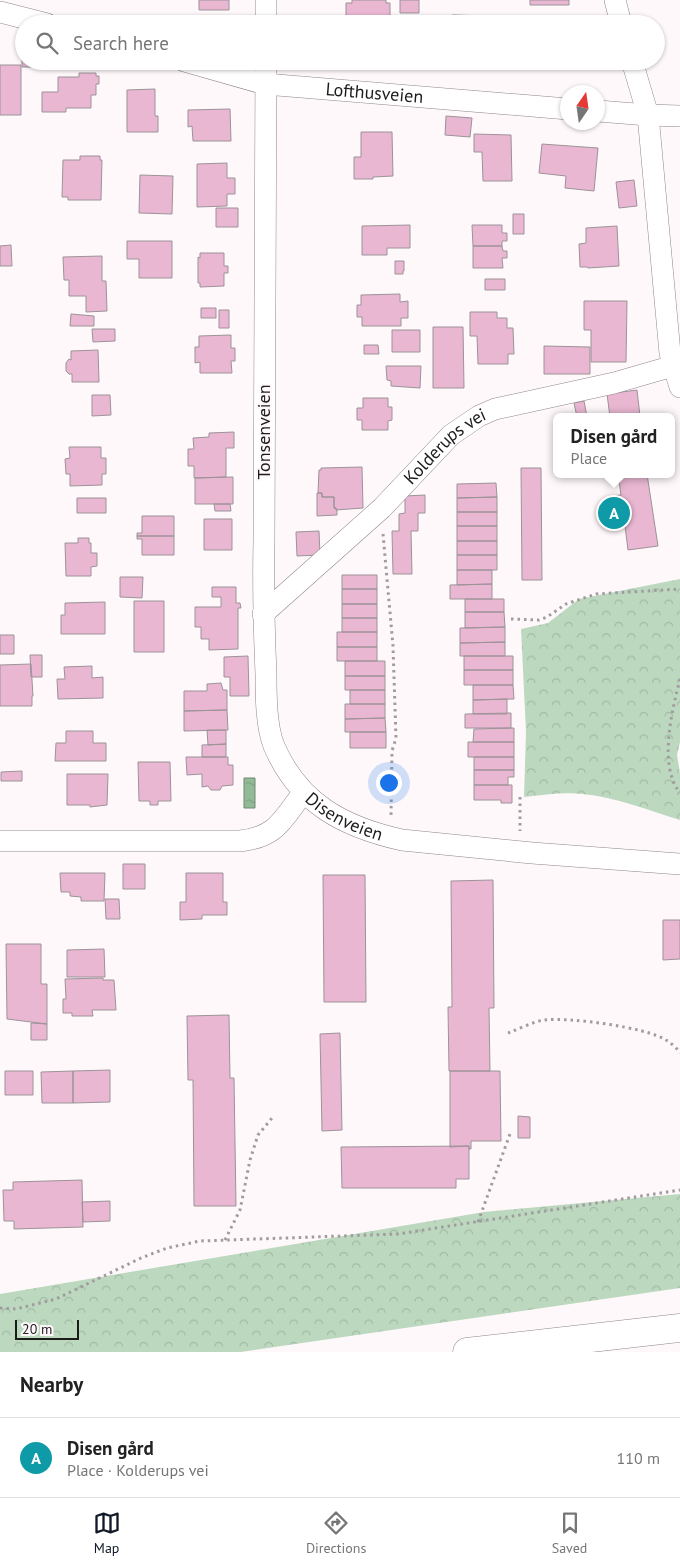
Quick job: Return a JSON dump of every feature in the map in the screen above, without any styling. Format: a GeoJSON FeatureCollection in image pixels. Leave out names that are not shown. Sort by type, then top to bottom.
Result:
{"type":"FeatureCollection","features":[{"type":"Feature","properties":{"kind":"highway"},"geometry":{"type":"LineString","coordinates":[[468,1352],[680,1328]]}},
{"type":"Feature","properties":{"kind":"street"},"geometry":{"type":"LineString","coordinates":[[266,0],[266,15]]}},
{"type":"Feature","properties":{"kind":"street"},"geometry":{"type":"LineString","coordinates":[[614,0],[618,15]]}},
{"type":"Feature","properties":{"kind":"street"},"geometry":{"type":"LineString","coordinates":[[0,12],[15,16]]}},
{"type":"Feature","properties":{"kind":"street","name":"Lofthusveien"},"geometry":{"type":"LineString","coordinates":[[216,70],[265,84],[560,107]]}},
{"type":"Feature","properties":{"kind":"street","name":"Tonsenveien"},"geometry":{"type":"LineString","coordinates":[[266,70],[263,614],[267,712],[273,744],[286,769],[303,793]]}},
{"type":"Feature","properties":{"kind":"street"},"geometry":{"type":"LineString","coordinates":[[635,70],[648,115],[670,353],[680,387]]}},
{"type":"Feature","properties":{"kind":"street"},"geometry":{"type":"LineString","coordinates":[[605,112],[680,116]]}},
{"type":"Feature","properties":{"kind":"street","name":"Kolderups vei"},"geometry":{"type":"LineString","coordinates":[[263,614],[382,508],[451,435],[479,416],[495,409],[614,383],[673,366]]}},
{"type":"Feature","properties":{"kind":"street","name":"Disenveien"},"geometry":{"type":"LineString","coordinates":[[0,841],[252,840],[266,835],[277,827],[303,793],[346,823],[402,840],[532,853],[680,864]]}},
{"type":"Feature","properties":{"kind":"path"},"geometry":{"type":"LineString","coordinates":[[382,508],[393,646],[396,738],[392,751],[391,823]]}},
{"type":"Feature","properties":{"kind":"path"},"geometry":{"type":"LineString","coordinates":[[511,619],[539,620],[566,604],[596,594],[678,589],[680,585]]}},
{"type":"Feature","properties":{"kind":"path"},"geometry":{"type":"LineString","coordinates":[[680,679],[669,732],[669,753],[671,773],[680,793]]}},
{"type":"Feature","properties":{"kind":"path"},"geometry":{"type":"LineString","coordinates":[[520,797],[520,827]]}},
{"type":"Feature","properties":{"kind":"path"},"geometry":{"type":"LineString","coordinates":[[508,1034],[544,1020],[568,1020],[615,1026],[649,1033],[666,1040],[680,1053]]}},
{"type":"Feature","properties":{"kind":"path"},"geometry":{"type":"LineString","coordinates":[[225,1240],[240,1210],[250,1160],[258,1135],[272,1118]]}},
{"type":"Feature","properties":{"kind":"path"},"geometry":{"type":"LineString","coordinates":[[478,1222],[510,1134]]}},
{"type":"Feature","properties":{"kind":"path"},"geometry":{"type":"LineString","coordinates":[[0,1308],[16,1308],[56,1299],[141,1258],[167,1248],[200,1241],[398,1234],[680,1190]]}},
{"type":"Feature","properties":{"kind":"green space"},"geometry":{"type":"Polygon","coordinates":[[[680,579],[680,742],[677,755],[680,773],[680,820],[632,804],[582,794],[568,793],[524,797],[526,732],[521,629],[548,623],[579,599],[680,579]]]}},
{"type":"Feature","properties":{"kind":"green space"},"geometry":{"type":"Polygon","coordinates":[[[680,1194],[680,1288],[241,1352],[0,1352],[0,1294],[484,1212],[680,1194]]]}},
{"type":"Feature","properties":{"kind":"water"},"geometry":{"type":"Polygon","coordinates":[[[244,778],[255,778],[255,808],[244,808],[244,778]]]}},
{"type":"Feature","properties":{"kind":"building"},"geometry":{"type":"Polygon","coordinates":[[[199,0],[229,0],[229,10],[199,10],[199,0]]]}},
{"type":"Feature","properties":{"kind":"building"},"geometry":{"type":"Polygon","coordinates":[[[352,0],[386,0],[386,3],[390,3],[390,15],[346,15],[346,3],[352,3],[352,0]]]}},
{"type":"Feature","properties":{"kind":"building"},"geometry":{"type":"Polygon","coordinates":[[[400,0],[419,0],[419,13],[400,13],[400,0]]]}},
{"type":"Feature","properties":{"kind":"building"},"geometry":{"type":"Polygon","coordinates":[[[530,0],[569,0],[569,5],[530,5],[530,0]]]}},
{"type":"Feature","properties":{"kind":"building"},"geometry":{"type":"Polygon","coordinates":[[[0,65],[15,65],[15,70],[21,70],[21,115],[0,115],[0,65]]]}},
{"type":"Feature","properties":{"kind":"building"},"geometry":{"type":"Polygon","coordinates":[[[79,73],[96,73],[96,76],[99,76],[99,84],[96,84],[96,95],[91,95],[91,108],[66,108],[66,112],[42,112],[42,92],[58,92],[58,77],[79,77],[79,73]]]}},
{"type":"Feature","properties":{"kind":"building"},"geometry":{"type":"Polygon","coordinates":[[[155,89],[155,116],[158,116],[158,132],[127,132],[127,90],[155,89]]]}},
{"type":"Feature","properties":{"kind":"building"},"geometry":{"type":"Polygon","coordinates":[[[230,109],[231,141],[193,141],[192,126],[188,127],[188,110],[230,109]]]}},
{"type":"Feature","properties":{"kind":"building"},"geometry":{"type":"Polygon","coordinates":[[[446,116],[472,118],[470,137],[445,135],[446,116]]]}},
{"type":"Feature","properties":{"kind":"building"},"geometry":{"type":"Polygon","coordinates":[[[361,132],[392,132],[393,176],[354,179],[354,157],[361,157],[361,132]]]}},
{"type":"Feature","properties":{"kind":"building"},"geometry":{"type":"Polygon","coordinates":[[[474,134],[511,135],[512,181],[483,181],[482,152],[474,152],[474,134]]]}},
{"type":"Feature","properties":{"kind":"building"},"geometry":{"type":"Polygon","coordinates":[[[542,144],[598,148],[594,191],[565,188],[566,176],[539,173],[542,144]]]}},
{"type":"Feature","properties":{"kind":"building"},"geometry":{"type":"Polygon","coordinates":[[[80,156],[100,156],[100,160],[102,160],[101,200],[68,200],[68,197],[62,197],[63,160],[80,160],[80,156]]]}},
{"type":"Feature","properties":{"kind":"building"},"geometry":{"type":"Polygon","coordinates":[[[227,163],[227,178],[235,178],[235,194],[227,194],[227,206],[197,207],[197,164],[227,163]]]}},
{"type":"Feature","properties":{"kind":"building"},"geometry":{"type":"Polygon","coordinates":[[[140,175],[173,176],[172,214],[139,213],[140,175]]]}},
{"type":"Feature","properties":{"kind":"building"},"geometry":{"type":"Polygon","coordinates":[[[634,180],[637,206],[619,208],[616,182],[634,180]]]}},
{"type":"Feature","properties":{"kind":"building"},"geometry":{"type":"Polygon","coordinates":[[[216,208],[238,208],[238,227],[216,227],[216,208]]]}},
{"type":"Feature","properties":{"kind":"building"},"geometry":{"type":"Polygon","coordinates":[[[513,214],[524,214],[524,234],[513,234],[513,214]]]}},
{"type":"Feature","properties":{"kind":"building"},"geometry":{"type":"Polygon","coordinates":[[[410,225],[410,248],[387,248],[387,255],[362,255],[362,226],[410,225]]]}},
{"type":"Feature","properties":{"kind":"building"},"geometry":{"type":"Polygon","coordinates":[[[472,225],[502,225],[502,233],[507,233],[507,241],[502,241],[502,246],[473,246],[472,225]]]}},
{"type":"Feature","properties":{"kind":"building"},"geometry":{"type":"Polygon","coordinates":[[[617,226],[619,266],[580,267],[579,244],[586,243],[586,228],[617,226]]]}},
{"type":"Feature","properties":{"kind":"building"},"geometry":{"type":"Polygon","coordinates":[[[127,241],[172,241],[172,278],[139,278],[139,259],[127,259],[127,241]]]}},
{"type":"Feature","properties":{"kind":"building"},"geometry":{"type":"Polygon","coordinates":[[[11,245],[12,266],[0,266],[0,246],[11,245]]]}},
{"type":"Feature","properties":{"kind":"building"},"geometry":{"type":"Polygon","coordinates":[[[473,246],[502,246],[503,251],[507,251],[507,258],[502,258],[503,268],[473,268],[473,246]]]}},
{"type":"Feature","properties":{"kind":"building"},"geometry":{"type":"Polygon","coordinates":[[[200,253],[224,253],[224,266],[228,266],[228,273],[224,273],[224,286],[200,287],[200,283],[198,283],[198,257],[200,258],[200,253]]]}},
{"type":"Feature","properties":{"kind":"building"},"geometry":{"type":"Polygon","coordinates":[[[102,256],[102,281],[106,281],[107,311],[86,312],[86,296],[69,296],[69,280],[64,280],[63,257],[102,256]]]}},
{"type":"Feature","properties":{"kind":"building"},"geometry":{"type":"Polygon","coordinates":[[[395,261],[404,261],[403,274],[395,274],[395,261]]]}},
{"type":"Feature","properties":{"kind":"building"},"geometry":{"type":"Polygon","coordinates":[[[485,279],[505,279],[505,290],[485,290],[485,279]]]}},
{"type":"Feature","properties":{"kind":"building"},"geometry":{"type":"Polygon","coordinates":[[[400,294],[400,302],[408,301],[408,318],[401,318],[401,326],[362,326],[362,317],[357,317],[357,305],[361,305],[361,295],[400,294]]]}},
{"type":"Feature","properties":{"kind":"building"},"geometry":{"type":"Polygon","coordinates":[[[584,301],[627,301],[626,362],[591,362],[591,330],[584,330],[584,301]]]}},
{"type":"Feature","properties":{"kind":"building"},"geometry":{"type":"Polygon","coordinates":[[[201,308],[216,308],[216,318],[201,318],[201,308]]]}},
{"type":"Feature","properties":{"kind":"building"},"geometry":{"type":"Polygon","coordinates":[[[219,310],[229,310],[229,328],[219,328],[219,310]]]}},
{"type":"Feature","properties":{"kind":"building"},"geometry":{"type":"Polygon","coordinates":[[[470,312],[497,312],[497,318],[507,318],[507,328],[513,328],[514,354],[508,354],[508,364],[478,364],[477,336],[470,336],[470,312]]]}},
{"type":"Feature","properties":{"kind":"building"},"geometry":{"type":"Polygon","coordinates":[[[71,314],[94,316],[94,326],[70,326],[71,314]]]}},
{"type":"Feature","properties":{"kind":"building"},"geometry":{"type":"Polygon","coordinates":[[[433,327],[463,327],[464,388],[433,388],[433,327]]]}},
{"type":"Feature","properties":{"kind":"building"},"geometry":{"type":"Polygon","coordinates":[[[92,329],[115,329],[115,341],[93,342],[92,329]]]}},
{"type":"Feature","properties":{"kind":"building"},"geometry":{"type":"Polygon","coordinates":[[[392,330],[420,330],[420,352],[392,352],[392,330]]]}},
{"type":"Feature","properties":{"kind":"building"},"geometry":{"type":"Polygon","coordinates":[[[231,335],[231,348],[235,348],[235,361],[231,361],[232,373],[200,373],[200,362],[195,363],[195,347],[199,347],[199,336],[231,335]]]}},
{"type":"Feature","properties":{"kind":"building"},"geometry":{"type":"Polygon","coordinates":[[[364,345],[378,345],[379,354],[364,354],[364,345]]]}},
{"type":"Feature","properties":{"kind":"building"},"geometry":{"type":"Polygon","coordinates":[[[544,346],[590,347],[590,374],[544,374],[544,346]]]}},
{"type":"Feature","properties":{"kind":"building"},"geometry":{"type":"Polygon","coordinates":[[[98,350],[99,382],[72,382],[72,374],[66,371],[66,363],[69,359],[71,360],[71,351],[98,350]]]}},
{"type":"Feature","properties":{"kind":"building"},"geometry":{"type":"Polygon","coordinates":[[[386,366],[421,366],[420,388],[391,386],[391,381],[387,380],[386,366]]]}},
{"type":"Feature","properties":{"kind":"building"},"geometry":{"type":"Polygon","coordinates":[[[637,390],[640,413],[609,413],[607,394],[637,390]]]}},
{"type":"Feature","properties":{"kind":"building"},"geometry":{"type":"Polygon","coordinates":[[[92,395],[110,395],[111,415],[92,416],[92,395]]]}},
{"type":"Feature","properties":{"kind":"building"},"geometry":{"type":"Polygon","coordinates":[[[363,398],[388,398],[388,407],[392,407],[392,420],[388,421],[388,430],[362,430],[362,420],[357,420],[357,408],[363,408],[363,398]]]}},
{"type":"Feature","properties":{"kind":"building"},"geometry":{"type":"Polygon","coordinates":[[[584,401],[586,413],[576,413],[574,403],[584,401]]]}},
{"type":"Feature","properties":{"kind":"building"},"geometry":{"type":"Polygon","coordinates":[[[234,432],[234,448],[226,448],[226,477],[194,478],[194,466],[188,466],[188,449],[194,449],[193,438],[209,437],[209,433],[234,432]]]}},
{"type":"Feature","properties":{"kind":"building"},"geometry":{"type":"Polygon","coordinates":[[[69,447],[101,447],[101,458],[106,458],[106,474],[102,474],[102,485],[70,486],[70,474],[66,474],[65,459],[70,458],[69,447]]]}},
{"type":"Feature","properties":{"kind":"building"},"geometry":{"type":"Polygon","coordinates":[[[362,467],[363,508],[336,510],[334,508],[334,497],[322,497],[322,493],[318,493],[319,470],[321,468],[362,467]]]}},
{"type":"Feature","properties":{"kind":"building"},"geometry":{"type":"Polygon","coordinates":[[[521,468],[541,468],[542,580],[522,580],[521,468]]]}},
{"type":"Feature","properties":{"kind":"building"},"geometry":{"type":"Polygon","coordinates":[[[233,477],[233,504],[195,504],[195,478],[233,477]]]}},
{"type":"Feature","properties":{"kind":"building"},"geometry":{"type":"Polygon","coordinates":[[[619,478],[648,478],[658,546],[628,550],[624,518],[615,519],[612,496],[621,495],[619,478]]]}},
{"type":"Feature","properties":{"kind":"building"},"geometry":{"type":"Polygon","coordinates":[[[496,483],[497,497],[457,498],[457,484],[496,483]]]}},
{"type":"Feature","properties":{"kind":"building"},"geometry":{"type":"Polygon","coordinates":[[[317,493],[322,493],[322,497],[334,497],[334,508],[337,510],[337,515],[317,516],[317,493]]]}},
{"type":"Feature","properties":{"kind":"building"},"geometry":{"type":"Polygon","coordinates":[[[425,495],[425,513],[418,513],[418,531],[411,531],[412,574],[393,574],[392,531],[399,531],[399,514],[405,513],[405,496],[425,495]]]}},
{"type":"Feature","properties":{"kind":"building"},"geometry":{"type":"Polygon","coordinates":[[[497,497],[497,512],[457,512],[457,498],[497,497]]]}},
{"type":"Feature","properties":{"kind":"building"},"geometry":{"type":"Polygon","coordinates":[[[77,498],[106,498],[106,513],[77,513],[77,498]]]}},
{"type":"Feature","properties":{"kind":"building"},"geometry":{"type":"Polygon","coordinates":[[[214,504],[230,504],[231,511],[215,511],[214,504]]]}},
{"type":"Feature","properties":{"kind":"building"},"geometry":{"type":"Polygon","coordinates":[[[457,512],[497,512],[497,526],[457,526],[457,512]]]}},
{"type":"Feature","properties":{"kind":"building"},"geometry":{"type":"Polygon","coordinates":[[[142,516],[174,516],[174,536],[137,536],[137,533],[142,533],[142,516]]]}},
{"type":"Feature","properties":{"kind":"building"},"geometry":{"type":"Polygon","coordinates":[[[204,519],[232,519],[232,550],[204,550],[204,519]]]}},
{"type":"Feature","properties":{"kind":"building"},"geometry":{"type":"Polygon","coordinates":[[[457,526],[497,526],[497,541],[457,541],[457,526]]]}},
{"type":"Feature","properties":{"kind":"building"},"geometry":{"type":"Polygon","coordinates":[[[319,531],[320,555],[297,556],[296,532],[319,531]]]}},
{"type":"Feature","properties":{"kind":"building"},"geometry":{"type":"Polygon","coordinates":[[[137,536],[174,536],[174,555],[142,555],[142,539],[137,539],[137,536]]]}},
{"type":"Feature","properties":{"kind":"building"},"geometry":{"type":"Polygon","coordinates":[[[78,538],[89,538],[91,553],[97,553],[97,566],[91,567],[91,576],[66,576],[65,543],[78,543],[78,538]]]}},
{"type":"Feature","properties":{"kind":"building"},"geometry":{"type":"Polygon","coordinates":[[[457,541],[497,541],[497,555],[457,555],[457,541]]]}},
{"type":"Feature","properties":{"kind":"building"},"geometry":{"type":"Polygon","coordinates":[[[457,555],[497,555],[497,570],[457,570],[457,555]]]}},
{"type":"Feature","properties":{"kind":"building"},"geometry":{"type":"Polygon","coordinates":[[[457,570],[492,570],[492,584],[457,585],[457,570]]]}},
{"type":"Feature","properties":{"kind":"building"},"geometry":{"type":"Polygon","coordinates":[[[342,575],[377,575],[377,589],[342,589],[342,575]]]}},
{"type":"Feature","properties":{"kind":"building"},"geometry":{"type":"Polygon","coordinates":[[[120,577],[143,577],[142,598],[120,597],[120,577]]]}},
{"type":"Feature","properties":{"kind":"building"},"geometry":{"type":"Polygon","coordinates":[[[492,584],[492,599],[450,599],[450,585],[492,584]]]}},
{"type":"Feature","properties":{"kind":"building"},"geometry":{"type":"Polygon","coordinates":[[[212,587],[236,587],[236,603],[240,603],[241,608],[238,608],[238,649],[209,650],[209,639],[201,639],[201,627],[195,627],[195,607],[221,607],[221,597],[212,597],[212,587]]]}},
{"type":"Feature","properties":{"kind":"building"},"geometry":{"type":"Polygon","coordinates":[[[342,589],[377,589],[377,604],[342,604],[342,589]]]}},
{"type":"Feature","properties":{"kind":"building"},"geometry":{"type":"Polygon","coordinates":[[[465,599],[504,599],[504,612],[465,612],[465,599]]]}},
{"type":"Feature","properties":{"kind":"building"},"geometry":{"type":"Polygon","coordinates":[[[134,601],[164,601],[164,652],[134,652],[134,601]]]}},
{"type":"Feature","properties":{"kind":"building"},"geometry":{"type":"Polygon","coordinates":[[[105,602],[105,634],[61,634],[61,615],[65,615],[65,603],[105,602]]]}},
{"type":"Feature","properties":{"kind":"building"},"geometry":{"type":"Polygon","coordinates":[[[342,604],[377,604],[377,618],[342,618],[342,604]]]}},
{"type":"Feature","properties":{"kind":"building"},"geometry":{"type":"Polygon","coordinates":[[[465,612],[504,612],[505,627],[465,628],[465,612]]]}},
{"type":"Feature","properties":{"kind":"building"},"geometry":{"type":"Polygon","coordinates":[[[342,618],[377,618],[377,632],[342,632],[342,618]]]}},
{"type":"Feature","properties":{"kind":"building"},"geometry":{"type":"Polygon","coordinates":[[[505,627],[505,642],[460,643],[460,628],[505,627]]]}},
{"type":"Feature","properties":{"kind":"building"},"geometry":{"type":"Polygon","coordinates":[[[337,632],[377,632],[377,647],[337,647],[337,632]]]}},
{"type":"Feature","properties":{"kind":"building"},"geometry":{"type":"Polygon","coordinates":[[[0,635],[14,635],[14,654],[0,654],[0,635]]]}},
{"type":"Feature","properties":{"kind":"building"},"geometry":{"type":"Polygon","coordinates":[[[505,642],[505,656],[460,656],[460,643],[505,642]]]}},
{"type":"Feature","properties":{"kind":"building"},"geometry":{"type":"Polygon","coordinates":[[[337,647],[377,647],[377,661],[337,661],[337,647]]]}},
{"type":"Feature","properties":{"kind":"building"},"geometry":{"type":"Polygon","coordinates":[[[30,655],[42,655],[42,677],[31,677],[30,655]]]}},
{"type":"Feature","properties":{"kind":"building"},"geometry":{"type":"Polygon","coordinates":[[[248,656],[249,696],[230,696],[230,677],[224,677],[224,657],[248,656]]]}},
{"type":"Feature","properties":{"kind":"building"},"geometry":{"type":"Polygon","coordinates":[[[464,656],[513,656],[513,670],[464,670],[464,656]]]}},
{"type":"Feature","properties":{"kind":"building"},"geometry":{"type":"Polygon","coordinates":[[[345,661],[385,661],[385,676],[345,676],[345,661]]]}},
{"type":"Feature","properties":{"kind":"building"},"geometry":{"type":"Polygon","coordinates":[[[31,664],[32,706],[0,706],[0,665],[31,664]]]}},
{"type":"Feature","properties":{"kind":"building"},"geometry":{"type":"Polygon","coordinates":[[[92,666],[92,678],[103,677],[103,698],[58,699],[57,679],[65,679],[64,667],[92,666]]]}},
{"type":"Feature","properties":{"kind":"building"},"geometry":{"type":"Polygon","coordinates":[[[464,670],[513,670],[513,685],[464,685],[464,670]]]}},
{"type":"Feature","properties":{"kind":"building"},"geometry":{"type":"Polygon","coordinates":[[[345,676],[385,676],[385,690],[345,690],[345,676]]]}},
{"type":"Feature","properties":{"kind":"building"},"geometry":{"type":"Polygon","coordinates":[[[221,683],[223,690],[227,690],[227,710],[184,711],[184,691],[207,691],[207,684],[221,683]]]}},
{"type":"Feature","properties":{"kind":"building"},"geometry":{"type":"Polygon","coordinates":[[[473,685],[513,685],[514,699],[473,700],[473,685]]]}},
{"type":"Feature","properties":{"kind":"building"},"geometry":{"type":"Polygon","coordinates":[[[350,690],[385,690],[385,704],[350,704],[350,690]]]}},
{"type":"Feature","properties":{"kind":"building"},"geometry":{"type":"Polygon","coordinates":[[[507,699],[507,714],[473,714],[473,700],[507,699]]]}},
{"type":"Feature","properties":{"kind":"building"},"geometry":{"type":"Polygon","coordinates":[[[345,704],[385,704],[385,718],[345,719],[345,704]]]}},
{"type":"Feature","properties":{"kind":"building"},"geometry":{"type":"Polygon","coordinates":[[[227,710],[228,730],[184,731],[184,711],[227,710]]]}},
{"type":"Feature","properties":{"kind":"building"},"geometry":{"type":"Polygon","coordinates":[[[511,713],[511,728],[465,728],[465,714],[511,713]]]}},
{"type":"Feature","properties":{"kind":"building"},"geometry":{"type":"Polygon","coordinates":[[[385,718],[386,732],[345,732],[345,719],[385,718]]]}},
{"type":"Feature","properties":{"kind":"building"},"geometry":{"type":"Polygon","coordinates":[[[514,728],[514,742],[473,742],[474,729],[514,728]]]}},
{"type":"Feature","properties":{"kind":"building"},"geometry":{"type":"Polygon","coordinates":[[[207,730],[226,730],[226,744],[208,745],[207,730]]]}},
{"type":"Feature","properties":{"kind":"building"},"geometry":{"type":"Polygon","coordinates":[[[66,731],[93,731],[93,743],[106,743],[106,761],[55,761],[56,743],[66,743],[66,731]]]}},
{"type":"Feature","properties":{"kind":"building"},"geometry":{"type":"Polygon","coordinates":[[[350,732],[386,732],[386,748],[350,748],[350,732]]]}},
{"type":"Feature","properties":{"kind":"building"},"geometry":{"type":"Polygon","coordinates":[[[468,742],[514,742],[514,757],[468,757],[468,742]]]}},
{"type":"Feature","properties":{"kind":"building"},"geometry":{"type":"Polygon","coordinates":[[[226,744],[226,757],[202,757],[202,745],[226,744]]]}},
{"type":"Feature","properties":{"kind":"building"},"geometry":{"type":"Polygon","coordinates":[[[186,757],[228,757],[228,765],[233,765],[233,785],[222,786],[220,790],[211,790],[208,786],[202,787],[202,774],[187,775],[186,757]]]}},
{"type":"Feature","properties":{"kind":"building"},"geometry":{"type":"Polygon","coordinates":[[[474,757],[514,757],[514,770],[474,770],[474,757]]]}},
{"type":"Feature","properties":{"kind":"building"},"geometry":{"type":"Polygon","coordinates":[[[138,762],[170,762],[171,801],[158,801],[158,805],[150,805],[150,801],[139,801],[138,762]]]}},
{"type":"Feature","properties":{"kind":"building"},"geometry":{"type":"Polygon","coordinates":[[[474,770],[514,770],[514,777],[508,777],[508,785],[474,785],[474,770]]]}},
{"type":"Feature","properties":{"kind":"building"},"geometry":{"type":"Polygon","coordinates":[[[22,771],[22,781],[1,781],[1,772],[22,771]]]}},
{"type":"Feature","properties":{"kind":"building"},"geometry":{"type":"Polygon","coordinates":[[[67,774],[108,774],[107,805],[90,807],[90,805],[67,805],[67,774]]]}},
{"type":"Feature","properties":{"kind":"building"},"geometry":{"type":"Polygon","coordinates":[[[474,785],[512,785],[512,803],[501,803],[501,800],[474,800],[474,785]]]}},
{"type":"Feature","properties":{"kind":"building"},"geometry":{"type":"Polygon","coordinates":[[[123,864],[145,864],[145,889],[123,889],[123,864]]]}},
{"type":"Feature","properties":{"kind":"building"},"geometry":{"type":"Polygon","coordinates":[[[60,873],[105,873],[104,901],[81,901],[81,897],[70,896],[70,892],[61,892],[60,873]]]}},
{"type":"Feature","properties":{"kind":"building"},"geometry":{"type":"Polygon","coordinates":[[[186,873],[223,873],[223,902],[227,902],[227,915],[202,915],[202,919],[180,920],[180,902],[186,902],[186,873]]]}},
{"type":"Feature","properties":{"kind":"building"},"geometry":{"type":"Polygon","coordinates":[[[323,875],[365,875],[366,1002],[324,1002],[323,875]]]}},
{"type":"Feature","properties":{"kind":"building"},"geometry":{"type":"Polygon","coordinates":[[[493,880],[494,1008],[489,1008],[490,1071],[449,1071],[448,1007],[452,1007],[451,881],[493,880]]]}},
{"type":"Feature","properties":{"kind":"building"},"geometry":{"type":"Polygon","coordinates":[[[105,899],[119,899],[120,919],[106,919],[105,899]]]}},
{"type":"Feature","properties":{"kind":"building"},"geometry":{"type":"Polygon","coordinates":[[[663,920],[680,920],[680,959],[663,960],[663,920]]]}},
{"type":"Feature","properties":{"kind":"building"},"geometry":{"type":"Polygon","coordinates":[[[6,944],[41,944],[41,984],[47,984],[47,1024],[7,1019],[6,944]]]}},
{"type":"Feature","properties":{"kind":"building"},"geometry":{"type":"Polygon","coordinates":[[[104,949],[105,977],[67,977],[67,950],[104,949]]]}},
{"type":"Feature","properties":{"kind":"building"},"geometry":{"type":"Polygon","coordinates":[[[103,978],[103,980],[114,980],[116,1010],[92,1010],[93,1016],[72,1016],[72,1013],[63,1013],[63,999],[66,999],[65,979],[103,978]]]}},
{"type":"Feature","properties":{"kind":"building"},"geometry":{"type":"Polygon","coordinates":[[[229,1015],[230,1078],[234,1078],[236,1206],[194,1206],[193,1080],[188,1080],[187,1016],[229,1015]]]}},
{"type":"Feature","properties":{"kind":"building"},"geometry":{"type":"Polygon","coordinates":[[[31,1023],[47,1024],[47,1040],[31,1040],[31,1023]]]}},
{"type":"Feature","properties":{"kind":"building"},"geometry":{"type":"Polygon","coordinates":[[[340,1033],[342,1130],[322,1131],[320,1034],[340,1033]]]}},
{"type":"Feature","properties":{"kind":"building"},"geometry":{"type":"Polygon","coordinates":[[[110,1070],[110,1102],[73,1103],[73,1071],[110,1070]]]}},
{"type":"Feature","properties":{"kind":"building"},"geometry":{"type":"Polygon","coordinates":[[[5,1071],[33,1071],[33,1095],[5,1095],[5,1071]]]}},
{"type":"Feature","properties":{"kind":"building"},"geometry":{"type":"Polygon","coordinates":[[[73,1071],[73,1103],[42,1103],[41,1072],[73,1071]]]}},
{"type":"Feature","properties":{"kind":"building"},"geometry":{"type":"Polygon","coordinates":[[[450,1071],[500,1071],[501,1141],[471,1141],[471,1149],[469,1149],[469,1146],[450,1147],[450,1071]]]}},
{"type":"Feature","properties":{"kind":"building"},"geometry":{"type":"Polygon","coordinates":[[[518,1116],[530,1117],[530,1138],[518,1138],[518,1116]]]}},
{"type":"Feature","properties":{"kind":"building"},"geometry":{"type":"Polygon","coordinates":[[[469,1146],[469,1179],[456,1179],[456,1188],[342,1188],[341,1147],[469,1146]]]}},
{"type":"Feature","properties":{"kind":"building"},"geometry":{"type":"Polygon","coordinates":[[[82,1180],[83,1227],[14,1229],[14,1221],[4,1221],[3,1190],[13,1190],[13,1182],[82,1180]]]}},
{"type":"Feature","properties":{"kind":"building"},"geometry":{"type":"Polygon","coordinates":[[[110,1201],[110,1221],[83,1222],[82,1202],[110,1201]]]}},
{"type":"Feature","properties":{"kind":"place","name":"Disen gård"},"geometry":{"type":"Point","coordinates":[614,513]}}]}
